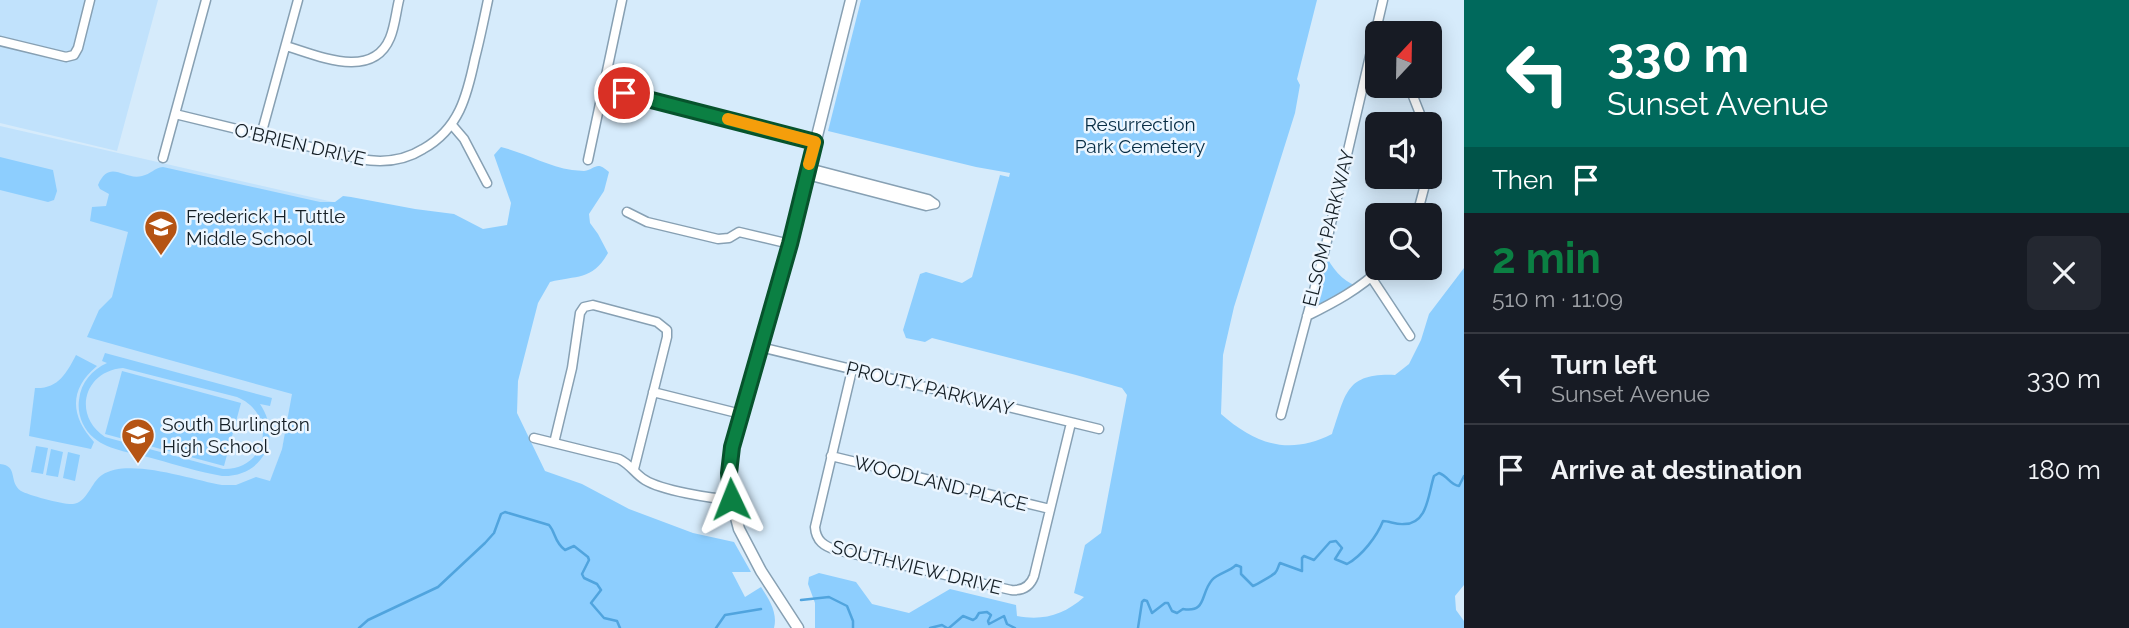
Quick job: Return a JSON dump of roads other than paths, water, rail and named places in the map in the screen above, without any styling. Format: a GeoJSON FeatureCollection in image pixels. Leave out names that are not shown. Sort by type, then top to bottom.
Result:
{"type":"FeatureCollection","features":[{"type":"Feature","properties":{"kind":"main road"},"geometry":{"type":"LineString","coordinates":[[798,628],[761,571],[735,519],[729,482],[731,456],[790,244],[851,0]]}},
{"type":"Feature","properties":{"kind":"street"},"geometry":{"type":"LineString","coordinates":[[0,41],[70,57],[78,48],[90,0]]}},
{"type":"Feature","properties":{"kind":"street"},"geometry":{"type":"LineString","coordinates":[[163,158],[206,0]]}},
{"type":"Feature","properties":{"kind":"street"},"geometry":{"type":"LineString","coordinates":[[261,135],[298,0]]}},
{"type":"Feature","properties":{"kind":"street"},"geometry":{"type":"LineString","coordinates":[[286,46],[340,61],[369,60],[381,51],[389,39],[399,0]]}},
{"type":"Feature","properties":{"kind":"street","name":"O'BRIEN DRIVE"},"geometry":{"type":"LineString","coordinates":[[175,114],[360,159],[385,161],[420,152],[452,125],[461,110],[488,0]]}},
{"type":"Feature","properties":{"kind":"street"},"geometry":{"type":"LineString","coordinates":[[588,160],[622,0]]}},
{"type":"Feature","properties":{"kind":"street","name":"ELSOM PARKWAY"},"geometry":{"type":"LineString","coordinates":[[1379,21],[1383,0]]}},
{"type":"Feature","properties":{"kind":"street","name":"ELSOM PARKWAY"},"geometry":{"type":"LineString","coordinates":[[1281,415],[1326,245],[1365,81]]}},
{"type":"Feature","properties":{"kind":"street"},"geometry":{"type":"LineString","coordinates":[[604,88],[815,142]]}},
{"type":"Feature","properties":{"kind":"street"},"geometry":{"type":"LineString","coordinates":[[452,125],[467,144],[487,183]]}},
{"type":"Feature","properties":{"kind":"street"},"geometry":{"type":"LineString","coordinates":[[808,172],[928,199],[935,204],[926,206],[808,172]]}},
{"type":"Feature","properties":{"kind":"street"},"geometry":{"type":"LineString","coordinates":[[627,212],[647,222],[718,239],[729,238],[739,232],[790,244]]}},
{"type":"Feature","properties":{"kind":"street"},"geometry":{"type":"LineString","coordinates":[[1307,316],[1368,280]]}},
{"type":"Feature","properties":{"kind":"street"},"geometry":{"type":"LineString","coordinates":[[1372,280],[1410,337]]}},
{"type":"Feature","properties":{"kind":"street"},"geometry":{"type":"LineString","coordinates":[[554,443],[572,368],[580,313],[587,305],[657,322],[664,327],[667,337],[634,469]]}},
{"type":"Feature","properties":{"kind":"street","name":"PROUTY PARKWAY"},"geometry":{"type":"LineString","coordinates":[[760,347],[1099,429]]}},
{"type":"Feature","properties":{"kind":"street","name":"SOUTHVIEW DRIVE"},"geometry":{"type":"LineString","coordinates":[[852,370],[815,527],[822,544],[836,550],[1011,590],[1025,588],[1034,576],[1050,509]]}},
{"type":"Feature","properties":{"kind":"street"},"geometry":{"type":"LineString","coordinates":[[653,392],[741,414]]}},
{"type":"Feature","properties":{"kind":"street"},"geometry":{"type":"LineString","coordinates":[[1050,509],[1071,423]]}},
{"type":"Feature","properties":{"kind":"street"},"geometry":{"type":"LineString","coordinates":[[534,438],[616,458],[652,484],[713,498],[731,499]]}},
{"type":"Feature","properties":{"kind":"street","name":"WOODLAND PLACE"},"geometry":{"type":"LineString","coordinates":[[831,456],[1050,509]]}},
{"type":"Feature","properties":{"kind":"waterway"},"geometry":{"type":"LineString","coordinates":[[1138,628],[1144,600],[1152,613],[1165,603],[1177,613],[1183,609],[1196,608],[1212,580],[1236,565],[1241,567],[1241,574],[1253,586],[1275,573],[1280,563],[1302,571],[1304,556],[1314,560],[1330,542],[1336,541],[1342,548],[1335,559],[1347,564],[1368,545],[1383,521],[1401,524],[1412,523],[1418,519],[1426,507],[1434,476],[1439,473],[1459,486],[1464,476]]}},
{"type":"Feature","properties":{"kind":"waterway"},"geometry":{"type":"LineString","coordinates":[[359,628],[368,620],[438,587],[494,533],[501,514],[505,512],[549,525],[565,550],[574,546],[588,557],[582,574],[601,590],[591,603],[604,618],[617,621],[620,628]]}},
{"type":"Feature","properties":{"kind":"waterway"},"geometry":{"type":"LineString","coordinates":[[801,600],[829,597],[847,606],[853,628]]}},
{"type":"Feature","properties":{"kind":"waterway"},"geometry":{"type":"LineString","coordinates":[[716,628],[725,615],[761,609]]}},
{"type":"Feature","properties":{"kind":"waterway"},"geometry":{"type":"LineString","coordinates":[[949,628],[963,616],[973,620],[979,613],[987,612],[991,615],[989,624],[1004,616],[1007,624],[1015,628]]}},
{"type":"Feature","properties":{"kind":"waterway"},"geometry":{"type":"LineString","coordinates":[[930,628],[942,625],[947,628]]}},
{"type":"Feature","properties":{"kind":"place","name":"Frederick H. Tuttle Middle School"},"geometry":{"type":"Point","coordinates":[161,257]}},
{"type":"Feature","properties":{"kind":"place","name":"South Burlington High School"},"geometry":{"type":"Point","coordinates":[138,465]}},
{"type":"Feature","properties":{"kind":"park label","name":"Resurrection Park Cemetery"},"geometry":{"type":"Point","coordinates":[1140,135]}}]}
